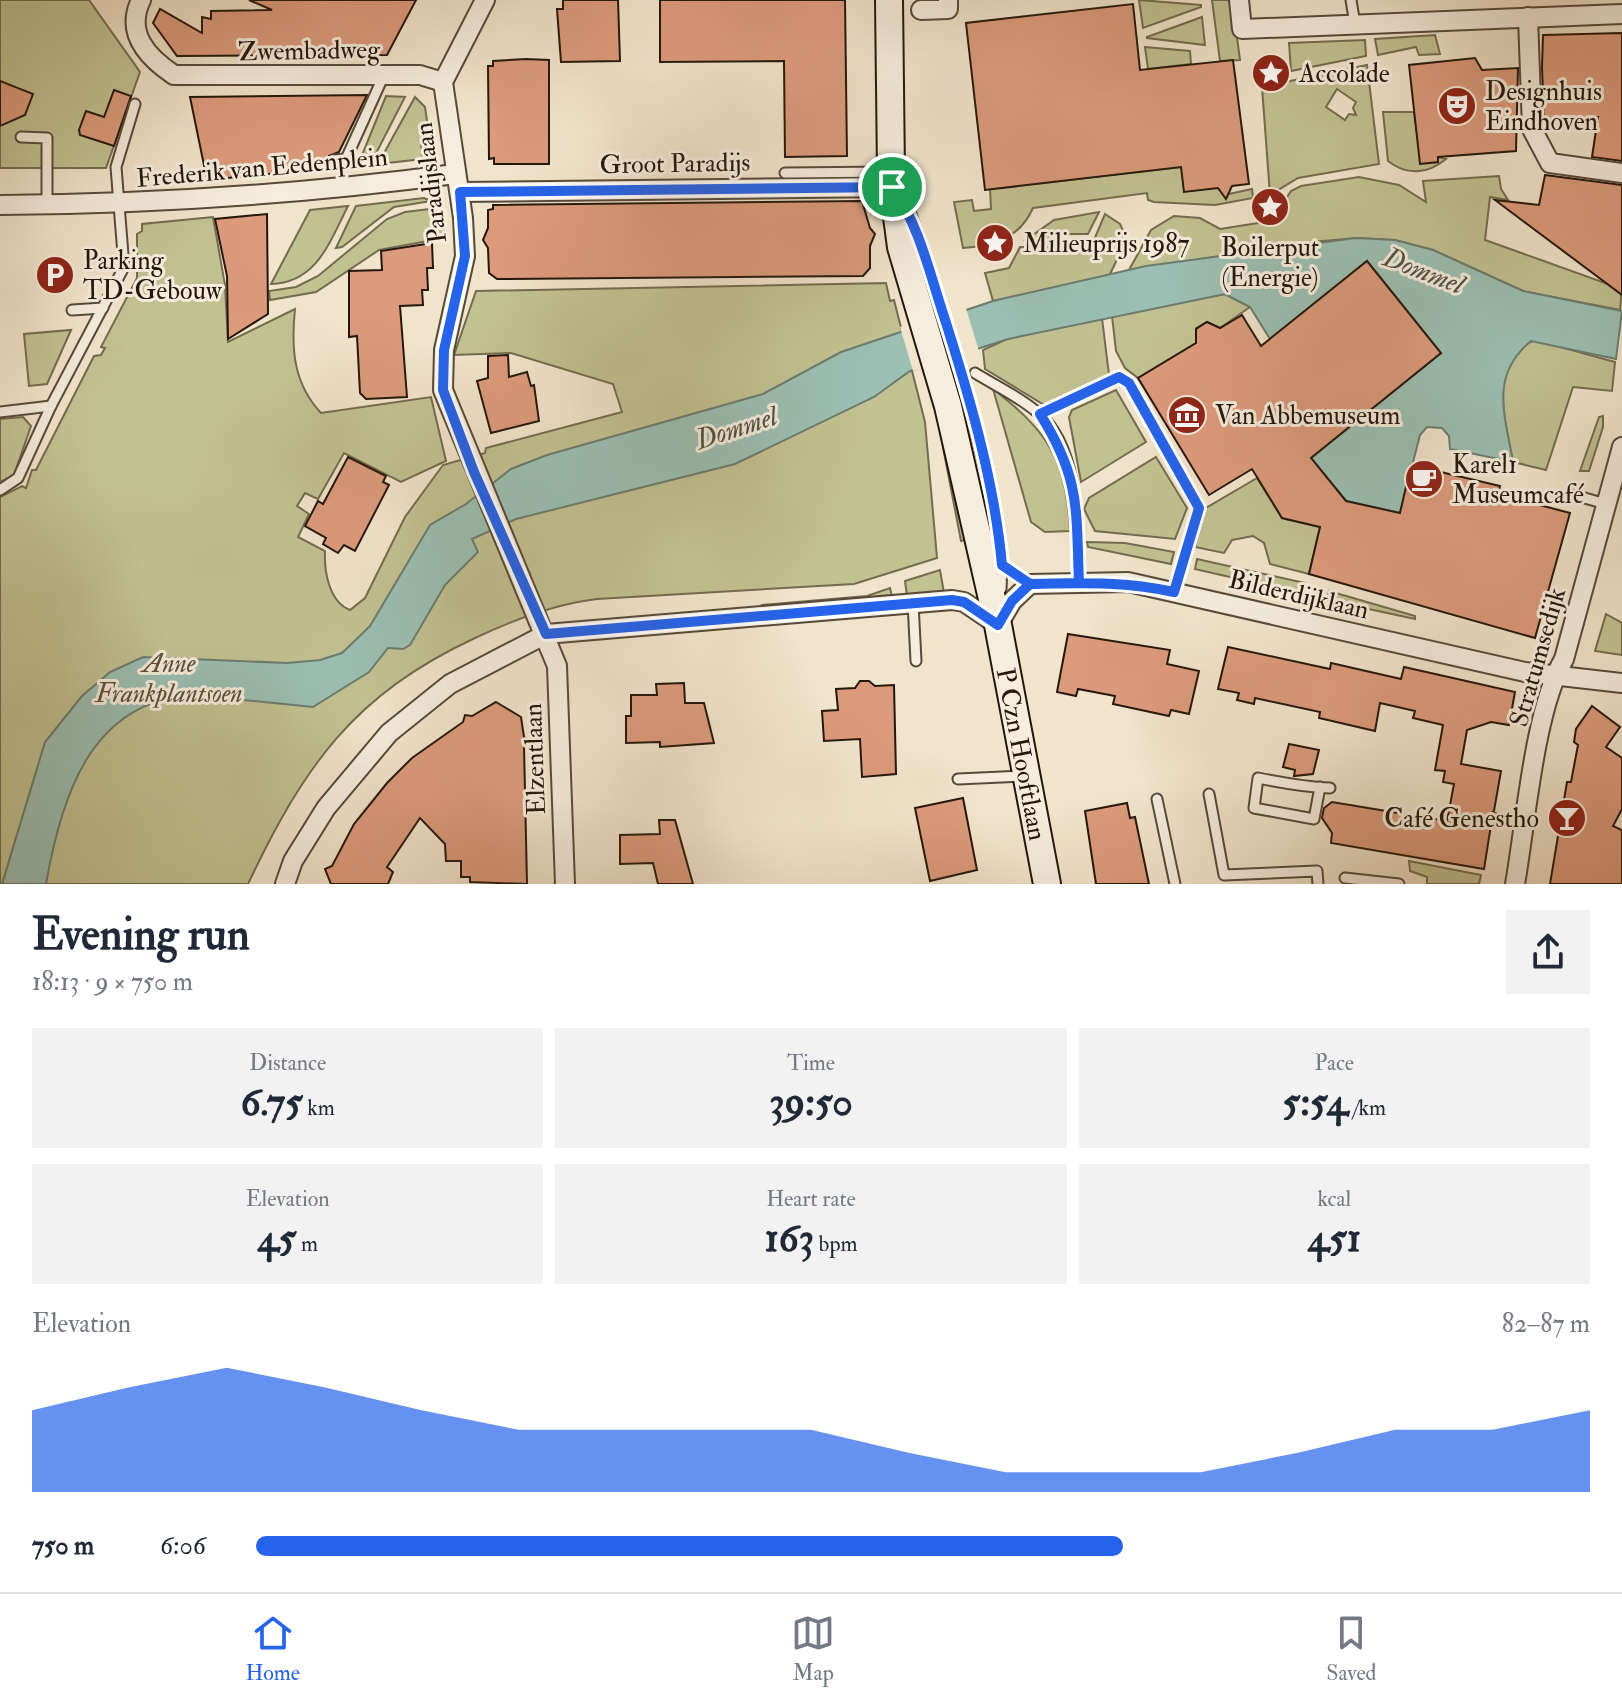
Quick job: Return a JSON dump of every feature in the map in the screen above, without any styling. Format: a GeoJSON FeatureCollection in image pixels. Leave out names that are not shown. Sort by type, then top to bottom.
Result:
{"type":"FeatureCollection","features":[{"type":"Feature","properties":{"kind":"street","name":"Zwembadweg"},"geometry":{"type":"LineString","coordinates":[[141,0],[134,26],[140,44],[154,62],[174,75],[420,75],[443,82]]}},
{"type":"Feature","properties":{"kind":"street"},"geometry":{"type":"LineString","coordinates":[[443,82],[485,0]]}},
{"type":"Feature","properties":{"kind":"street","name":"P Czn Hooftlaan"},"geometry":{"type":"LineString","coordinates":[[889,0],[891,179],[901,247],[931,311],[947,361],[1047,884]]}},
{"type":"Feature","properties":{"kind":"street"},"geometry":{"type":"LineString","coordinates":[[921,10],[948,9],[948,0]]}},
{"type":"Feature","properties":{"kind":"street"},"geometry":{"type":"LineString","coordinates":[[1239,0],[1242,29],[1622,14]]}},
{"type":"Feature","properties":{"kind":"street"},"geometry":{"type":"LineString","coordinates":[[1528,17],[1532,129],[1550,163],[1622,173]]}},
{"type":"Feature","properties":{"kind":"street","name":"Paradijslaan"},"geometry":{"type":"LineString","coordinates":[[443,82],[465,256],[444,350],[443,390],[474,472],[546,634]]}},
{"type":"Feature","properties":{"kind":"street","name":"Groot Paradijs"},"geometry":{"type":"LineString","coordinates":[[457,183],[891,179]]}},
{"type":"Feature","properties":{"kind":"street","name":"Frederik van Eedenplein"},"geometry":{"type":"LineString","coordinates":[[0,205],[121,205],[363,186],[457,183]]}},
{"type":"Feature","properties":{"kind":"street","name":"Stratumsedijk"},"geometry":{"type":"LineString","coordinates":[[1515,884],[1554,677],[1564,659],[1622,447]]}},
{"type":"Feature","properties":{"kind":"street","name":"Bilderdijklaan"},"geometry":{"type":"LineString","coordinates":[[1030,584],[1128,582],[1554,677],[1622,683]]}},
{"type":"Feature","properties":{"kind":"street"},"geometry":{"type":"LineString","coordinates":[[285,884],[293,861],[326,808],[389,733],[450,684],[546,634],[964,602],[998,625],[1012,601],[1030,584]]}},
{"type":"Feature","properties":{"kind":"street","name":"Elzentlaan"},"geometry":{"type":"LineString","coordinates":[[546,634],[557,666],[565,884]]}},
{"type":"Feature","properties":{"kind":"lane"},"geometry":{"type":"LineString","coordinates":[[1351,0],[1355,24]]}},
{"type":"Feature","properties":{"kind":"lane"},"geometry":{"type":"LineString","coordinates":[[335,160],[346,159],[384,75]]}},
{"type":"Feature","properties":{"kind":"lane"},"geometry":{"type":"LineString","coordinates":[[121,205],[116,167],[135,104]]}},
{"type":"Feature","properties":{"kind":"lane"},"geometry":{"type":"LineString","coordinates":[[21,137],[47,138],[47,205]]}},
{"type":"Feature","properties":{"kind":"lane"},"geometry":{"type":"LineString","coordinates":[[785,173],[891,179]]}},
{"type":"Feature","properties":{"kind":"lane","name":"Frederik van Eedenplein"},"geometry":{"type":"LineString","coordinates":[[0,490],[18,478],[51,406],[124,267],[121,205]]}},
{"type":"Feature","properties":{"kind":"lane"},"geometry":{"type":"LineString","coordinates":[[72,310],[103,308]]}},
{"type":"Feature","properties":{"kind":"lane"},"geometry":{"type":"LineString","coordinates":[[947,361],[990,487],[1002,565],[998,625]]}},
{"type":"Feature","properties":{"kind":"lane"},"geometry":{"type":"LineString","coordinates":[[975,373],[1040,414],[1063,450],[1076,494],[1079,583]]}},
{"type":"Feature","properties":{"kind":"lane"},"geometry":{"type":"LineString","coordinates":[[1040,414],[1119,377],[1129,383],[1199,508],[1174,592]]}},
{"type":"Feature","properties":{"kind":"lane"},"geometry":{"type":"LineString","coordinates":[[0,412],[51,406]]}},
{"type":"Feature","properties":{"kind":"lane"},"geometry":{"type":"LineString","coordinates":[[1574,495],[1606,504]]}},
{"type":"Feature","properties":{"kind":"lane"},"geometry":{"type":"LineString","coordinates":[[1002,565],[1030,584]]}},
{"type":"Feature","properties":{"kind":"lane"},"geometry":{"type":"LineString","coordinates":[[908,604],[916,661]]}},
{"type":"Feature","properties":{"kind":"lane"},"geometry":{"type":"LineString","coordinates":[[958,779],[1025,776]]}},
{"type":"Feature","properties":{"kind":"lane"},"geometry":{"type":"LineString","coordinates":[[1258,778],[1325,788],[1314,819],[1254,808],[1258,778]]}},
{"type":"Feature","properties":{"kind":"lane"},"geometry":{"type":"LineString","coordinates":[[1209,794],[1224,875],[1317,871],[1318,884]]}},
{"type":"Feature","properties":{"kind":"lane"},"geometry":{"type":"LineString","coordinates":[[1157,799],[1175,884]]}},
{"type":"Feature","properties":{"kind":"lane"},"geometry":{"type":"LineString","coordinates":[[1493,818],[1525,824]]}},
{"type":"Feature","properties":{"kind":"lane"},"geometry":{"type":"LineString","coordinates":[[1345,878],[1399,884]]}},
{"type":"Feature","properties":{"kind":"green space"},"geometry":{"type":"Polygon","coordinates":[[[0,0],[89,0],[140,72],[106,168],[0,168],[0,0]]]}},
{"type":"Feature","properties":{"kind":"green space"},"geometry":{"type":"Polygon","coordinates":[[[1139,0],[1201,5],[1201,7],[1143,28],[1139,0]]]}},
{"type":"Feature","properties":{"kind":"green space"},"geometry":{"type":"Polygon","coordinates":[[[1212,0],[1232,0],[1240,60],[1220,61],[1212,0]]]}},
{"type":"Feature","properties":{"kind":"green space"},"geometry":{"type":"Polygon","coordinates":[[[1202,17],[1205,45],[1147,38],[1147,37],[1202,17]]]}},
{"type":"Feature","properties":{"kind":"green space"},"geometry":{"type":"Polygon","coordinates":[[[1435,35],[1440,54],[1419,55],[1416,47],[1378,55],[1375,39],[1435,35]]]}},
{"type":"Feature","properties":{"kind":"green space"},"geometry":{"type":"Polygon","coordinates":[[[1365,40],[1366,56],[1291,71],[1289,43],[1365,40]]]}},
{"type":"Feature","properties":{"kind":"green space"},"geometry":{"type":"Polygon","coordinates":[[[1145,47],[1190,51],[1191,64],[1148,69],[1145,47]]]}},
{"type":"Feature","properties":{"kind":"green space"},"geometry":{"type":"Polygon","coordinates":[[[1367,65],[1379,164],[1298,178],[1270,195],[1262,87],[1367,65]],[[1337,89],[1326,107],[1345,120],[1349,114],[1356,115],[1353,108],[1356,102],[1337,89]]]}},
{"type":"Feature","properties":{"kind":"green space"},"geometry":{"type":"Polygon","coordinates":[[[386,96],[405,97],[370,165],[358,165],[386,96]]]}},
{"type":"Feature","properties":{"kind":"green space"},"geometry":{"type":"Polygon","coordinates":[[[415,97],[425,107],[430,142],[421,143],[423,159],[378,164],[415,97]]]}},
{"type":"Feature","properties":{"kind":"green space"},"geometry":{"type":"Polygon","coordinates":[[[1383,112],[1414,112],[1421,164],[1438,162],[1438,157],[1446,159],[1432,168],[1417,171],[1403,169],[1388,161],[1383,112]]]}},
{"type":"Feature","properties":{"kind":"green space"},"geometry":{"type":"Polygon","coordinates":[[[1181,167],[1222,187],[1224,195],[1252,189],[1253,198],[1215,205],[1154,202],[1148,200],[1147,193],[1033,208],[1013,234],[995,243],[963,248],[954,202],[972,200],[974,211],[991,209],[990,189],[1181,167]]]}},
{"type":"Feature","properties":{"kind":"green space"},"geometry":{"type":"Polygon","coordinates":[[[1499,176],[1501,189],[1508,200],[1490,197],[1485,240],[1622,289],[1620,310],[1523,291],[1433,250],[1395,240],[1356,238],[1312,242],[1129,270],[1151,230],[1174,216],[1200,218],[1220,229],[1271,221],[1291,191],[1301,186],[1359,177],[1399,185],[1426,202],[1423,181],[1499,176]]]}},
{"type":"Feature","properties":{"kind":"green space"},"geometry":{"type":"Polygon","coordinates":[[[424,198],[431,201],[394,207],[342,247],[336,248],[356,206],[424,198]]]}},
{"type":"Feature","properties":{"kind":"green space"},"geometry":{"type":"Polygon","coordinates":[[[348,206],[328,246],[311,268],[287,282],[271,284],[310,210],[348,206]]]}},
{"type":"Feature","properties":{"kind":"green space"},"geometry":{"type":"Polygon","coordinates":[[[438,208],[443,213],[444,238],[379,250],[316,292],[270,300],[269,291],[296,287],[318,276],[387,219],[405,212],[438,208]]]}},
{"type":"Feature","properties":{"kind":"green space"},"geometry":{"type":"Polygon","coordinates":[[[1099,212],[1088,234],[1063,234],[1058,240],[1026,240],[1054,220],[1099,212]]]}},
{"type":"Feature","properties":{"kind":"green space"},"geometry":{"type":"Polygon","coordinates":[[[1105,214],[1120,224],[1127,239],[1109,276],[993,301],[985,273],[1009,268],[1020,247],[1091,247],[1105,214]]]}},
{"type":"Feature","properties":{"kind":"green space","name":"Anne Frankplantsoen"},"geometry":{"type":"Polygon","coordinates":[[[213,217],[225,285],[228,342],[295,309],[293,337],[299,377],[321,413],[431,397],[446,461],[401,482],[344,453],[318,499],[305,493],[297,506],[309,514],[298,537],[325,551],[327,576],[333,593],[350,610],[365,598],[405,517],[443,465],[485,453],[486,448],[622,412],[613,384],[511,353],[454,355],[476,291],[886,283],[890,301],[894,300],[925,422],[937,558],[854,584],[581,601],[534,614],[475,638],[396,684],[364,710],[337,738],[290,804],[248,884],[0,884],[0,497],[22,486],[26,488],[32,470],[36,470],[94,356],[101,355],[105,348],[101,347],[137,278],[137,234],[142,231],[142,224],[213,217]]]}},
{"type":"Feature","properties":{"kind":"green space"},"geometry":{"type":"Polygon","coordinates":[[[1225,294],[1250,307],[1220,328],[1207,322],[1196,328],[1196,343],[1138,378],[1125,368],[1116,351],[1112,316],[1225,294]]]}},
{"type":"Feature","properties":{"kind":"green space"},"geometry":{"type":"Polygon","coordinates":[[[1102,318],[1109,375],[1046,406],[985,369],[983,350],[1007,339],[1102,318]]]}},
{"type":"Feature","properties":{"kind":"green space"},"geometry":{"type":"Polygon","coordinates":[[[71,330],[47,384],[29,386],[24,334],[71,330]]]}},
{"type":"Feature","properties":{"kind":"green space"},"geometry":{"type":"Polygon","coordinates":[[[1535,340],[1615,362],[1612,391],[1573,387],[1546,470],[1513,462],[1504,411],[1505,376],[1510,361],[1520,349],[1535,340]]]}},
{"type":"Feature","properties":{"kind":"green space"},"geometry":{"type":"Polygon","coordinates":[[[993,389],[1028,419],[1051,450],[1064,485],[1070,531],[1045,532],[1031,522],[993,389]]]}},
{"type":"Feature","properties":{"kind":"green space"},"geometry":{"type":"Polygon","coordinates":[[[1116,390],[1146,442],[1081,482],[1069,417],[1072,410],[1116,390]]]}},
{"type":"Feature","properties":{"kind":"green space"},"geometry":{"type":"Polygon","coordinates":[[[945,413],[968,539],[961,541],[937,416],[945,413]]]}},
{"type":"Feature","properties":{"kind":"green space"},"geometry":{"type":"Polygon","coordinates":[[[1603,416],[1603,427],[1589,471],[1580,471],[1599,417],[1603,416]]]}},
{"type":"Feature","properties":{"kind":"green space"},"geometry":{"type":"Polygon","coordinates":[[[23,417],[31,426],[14,475],[0,482],[0,419],[23,417]]]}},
{"type":"Feature","properties":{"kind":"green space"},"geometry":{"type":"Polygon","coordinates":[[[1156,457],[1187,508],[1175,539],[1095,531],[1084,509],[1089,498],[1156,457]]]}},
{"type":"Feature","properties":{"kind":"green space"},"geometry":{"type":"Polygon","coordinates":[[[1257,478],[1282,518],[1320,527],[1309,574],[1270,564],[1264,543],[1253,536],[1232,540],[1224,553],[1195,547],[1206,508],[1257,478]]]}},
{"type":"Feature","properties":{"kind":"green space"},"geometry":{"type":"Polygon","coordinates":[[[1087,542],[1125,543],[1174,552],[1171,564],[1088,547],[1087,542]]]}},
{"type":"Feature","properties":{"kind":"green space"},"geometry":{"type":"Polygon","coordinates":[[[1197,559],[1305,583],[1303,594],[1195,569],[1197,559]]]}},
{"type":"Feature","properties":{"kind":"green space"},"geometry":{"type":"Polygon","coordinates":[[[940,570],[944,593],[907,596],[905,581],[940,570]]]}},
{"type":"Feature","properties":{"kind":"green space"},"geometry":{"type":"Polygon","coordinates":[[[890,588],[892,597],[763,608],[762,605],[867,596],[890,588]]]}},
{"type":"Feature","properties":{"kind":"green space"},"geometry":{"type":"Polygon","coordinates":[[[1329,591],[1415,616],[1415,619],[1327,600],[1329,591]]]}},
{"type":"Feature","properties":{"kind":"green space"},"geometry":{"type":"Polygon","coordinates":[[[1606,614],[1622,623],[1622,655],[1595,651],[1606,614]]]}},
{"type":"Feature","properties":{"kind":"green space"},"geometry":{"type":"Polygon","coordinates":[[[1409,861],[1481,875],[1479,884],[1427,884],[1427,877],[1410,871],[1409,861]]]}},
{"type":"Feature","properties":{"kind":"water","name":"Dommel"},"geometry":{"type":"Polygon","coordinates":[[[1356,238],[1395,240],[1433,250],[1523,291],[1622,311],[1616,359],[1531,341],[1509,368],[1505,382],[1504,412],[1513,462],[1450,449],[1449,436],[1442,428],[1427,427],[1420,435],[1400,513],[1346,501],[1311,458],[1441,353],[1367,261],[1270,339],[1250,307],[1225,294],[1008,339],[910,371],[874,397],[735,464],[516,519],[472,539],[478,552],[445,585],[410,645],[403,649],[388,648],[369,672],[313,707],[193,695],[158,701],[129,715],[105,735],[86,760],[72,788],[52,851],[46,884],[2,884],[45,742],[82,696],[110,672],[143,657],[287,663],[320,660],[342,653],[370,626],[430,525],[466,504],[511,469],[547,455],[763,394],[841,352],[993,301],[1146,266],[1356,238]]]}},
{"type":"Feature","properties":{"kind":"pier"},"geometry":{"type":"Polygon","coordinates":[[[965,305],[979,351],[913,371],[900,327],[965,305]]]}},
{"type":"Feature","properties":{"kind":"building"},"geometry":{"type":"Polygon","coordinates":[[[249,0],[416,0],[387,55],[177,56],[153,23],[160,9],[202,33],[202,17],[211,19],[211,11],[272,10],[249,0]]]}},
{"type":"Feature","properties":{"kind":"building"},"geometry":{"type":"Polygon","coordinates":[[[563,0],[618,0],[620,61],[561,62],[557,9],[563,9],[563,0]]]}},
{"type":"Feature","properties":{"kind":"building"},"geometry":{"type":"Polygon","coordinates":[[[660,0],[845,0],[847,156],[785,157],[784,61],[660,62],[660,0]]]}},
{"type":"Feature","properties":{"kind":"building"},"geometry":{"type":"Polygon","coordinates":[[[1133,4],[1140,70],[1233,60],[1249,184],[1232,186],[1226,199],[1218,188],[1184,192],[1181,167],[985,190],[966,23],[1133,4]]]}},
{"type":"Feature","properties":{"kind":"building"},"geometry":{"type":"Polygon","coordinates":[[[1622,33],[1622,161],[1592,157],[1598,117],[1544,120],[1542,67],[1543,35],[1622,33]]]}},
{"type":"Feature","properties":{"kind":"building"},"geometry":{"type":"Polygon","coordinates":[[[1475,58],[1482,70],[1518,68],[1516,151],[1438,157],[1438,162],[1420,164],[1409,65],[1475,58]]]}},
{"type":"Feature","properties":{"kind":"building"},"geometry":{"type":"Polygon","coordinates":[[[549,60],[549,164],[494,164],[494,158],[489,159],[488,66],[493,66],[493,61],[549,60]]]}},
{"type":"Feature","properties":{"kind":"building"},"geometry":{"type":"Polygon","coordinates":[[[0,81],[33,94],[25,115],[0,126],[0,81]]]}},
{"type":"Feature","properties":{"kind":"building"},"geometry":{"type":"Polygon","coordinates":[[[114,90],[131,96],[114,146],[80,135],[86,111],[104,117],[114,90]]]}},
{"type":"Feature","properties":{"kind":"building"},"geometry":{"type":"Polygon","coordinates":[[[367,95],[339,152],[329,156],[331,168],[207,180],[190,97],[367,95]]]}},
{"type":"Feature","properties":{"kind":"building"},"geometry":{"type":"Polygon","coordinates":[[[1545,175],[1622,185],[1622,295],[1495,200],[1539,205],[1545,175]]]}},
{"type":"Feature","properties":{"kind":"building"},"geometry":{"type":"Polygon","coordinates":[[[862,201],[870,228],[875,234],[870,246],[870,268],[863,276],[497,279],[489,273],[488,248],[483,240],[488,228],[488,210],[493,209],[493,205],[862,201]]]}},
{"type":"Feature","properties":{"kind":"building"},"geometry":{"type":"Polygon","coordinates":[[[267,214],[268,314],[228,339],[227,276],[215,219],[267,214]]]}},
{"type":"Feature","properties":{"kind":"building"},"geometry":{"type":"Polygon","coordinates":[[[432,243],[433,268],[427,268],[428,290],[422,290],[423,305],[400,306],[407,397],[366,399],[360,393],[357,336],[349,337],[349,271],[382,270],[381,251],[432,243]]]}},
{"type":"Feature","properties":{"kind":"building"},"geometry":{"type":"Polygon","coordinates":[[[1367,261],[1441,353],[1311,458],[1346,501],[1400,513],[1411,465],[1500,486],[1498,494],[1570,513],[1535,638],[1309,574],[1320,527],[1282,518],[1252,469],[1209,495],[1138,378],[1196,343],[1196,329],[1207,322],[1220,328],[1242,315],[1261,346],[1367,261]]]}},
{"type":"Feature","properties":{"kind":"building"},"geometry":{"type":"Polygon","coordinates":[[[508,355],[509,377],[527,372],[531,386],[534,385],[539,421],[491,433],[477,381],[488,378],[488,356],[508,355]]]}},
{"type":"Feature","properties":{"kind":"building"},"geometry":{"type":"Polygon","coordinates":[[[348,457],[386,476],[383,482],[389,485],[355,551],[344,545],[338,553],[323,544],[326,538],[305,526],[318,501],[323,504],[348,457]]]}},
{"type":"Feature","properties":{"kind":"building"},"geometry":{"type":"Polygon","coordinates":[[[1068,634],[1170,650],[1167,664],[1199,671],[1189,714],[1171,710],[1169,716],[1113,704],[1115,696],[1078,689],[1076,696],[1057,692],[1068,634]]]}},
{"type":"Feature","properties":{"kind":"building"},"geometry":{"type":"Polygon","coordinates":[[[1228,647],[1330,669],[1331,663],[1401,679],[1404,667],[1515,692],[1509,725],[1491,722],[1467,730],[1461,764],[1501,771],[1494,811],[1486,817],[1491,825],[1484,869],[1331,843],[1332,833],[1322,818],[1324,808],[1332,802],[1447,821],[1454,784],[1443,782],[1445,771],[1435,770],[1443,725],[1413,718],[1415,711],[1380,703],[1375,731],[1319,718],[1320,712],[1255,698],[1254,704],[1237,700],[1239,693],[1218,689],[1228,647]]]}},
{"type":"Feature","properties":{"kind":"building"},"geometry":{"type":"Polygon","coordinates":[[[860,681],[869,681],[875,686],[894,685],[896,774],[862,777],[860,739],[824,741],[822,711],[838,710],[836,689],[855,688],[860,681]]]}},
{"type":"Feature","properties":{"kind":"building"},"geometry":{"type":"Polygon","coordinates":[[[684,683],[685,703],[704,703],[714,743],[660,747],[660,742],[626,743],[626,716],[631,716],[631,695],[657,695],[656,684],[684,683]]]}},
{"type":"Feature","properties":{"kind":"building"},"geometry":{"type":"Polygon","coordinates":[[[496,702],[521,717],[524,737],[531,742],[524,747],[527,884],[470,882],[470,877],[461,877],[461,861],[446,861],[445,844],[420,818],[387,867],[393,872],[388,884],[331,884],[325,869],[332,866],[354,824],[387,783],[412,758],[463,722],[465,715],[472,716],[496,702]]]}},
{"type":"Feature","properties":{"kind":"building"},"geometry":{"type":"Polygon","coordinates":[[[1592,706],[1620,727],[1606,747],[1622,758],[1622,809],[1613,826],[1622,830],[1622,884],[1550,884],[1567,782],[1571,782],[1578,745],[1574,742],[1576,729],[1592,706]]]}},
{"type":"Feature","properties":{"kind":"building"},"geometry":{"type":"Polygon","coordinates":[[[1289,744],[1319,750],[1313,774],[1294,776],[1295,770],[1283,767],[1289,744]]]}},
{"type":"Feature","properties":{"kind":"building"},"geometry":{"type":"Polygon","coordinates":[[[963,798],[977,870],[930,881],[915,808],[963,798]]]}},
{"type":"Feature","properties":{"kind":"building"},"geometry":{"type":"Polygon","coordinates":[[[1127,803],[1130,818],[1135,817],[1149,884],[1096,884],[1085,811],[1127,803]]]}},
{"type":"Feature","properties":{"kind":"building"},"geometry":{"type":"Polygon","coordinates":[[[659,820],[675,820],[693,884],[658,884],[653,863],[620,864],[620,835],[660,834],[659,820]]]}},
{"type":"Feature","properties":{"kind":"place","name":"Accolade"},"geometry":{"type":"Point","coordinates":[1271,73]}},
{"type":"Feature","properties":{"kind":"place","name":"Designhuis Eindhoven"},"geometry":{"type":"Point","coordinates":[1457,106]}},
{"type":"Feature","properties":{"kind":"place","name":"Boilerput (Energie)"},"geometry":{"type":"Point","coordinates":[1270,207]}},
{"type":"Feature","properties":{"kind":"place","name":"Milieuprijs 1987"},"geometry":{"type":"Point","coordinates":[995,243]}},
{"type":"Feature","properties":{"kind":"place","name":"Parking TD-Gebouw"},"geometry":{"type":"Point","coordinates":[55,275]}},
{"type":"Feature","properties":{"kind":"place","name":"Van Abbemuseum"},"geometry":{"type":"Point","coordinates":[1187,415]}},
{"type":"Feature","properties":{"kind":"place","name":"Karel1 Museumcafé"},"geometry":{"type":"Point","coordinates":[1424,479]}},
{"type":"Feature","properties":{"kind":"place","name":"Café Genestho"},"geometry":{"type":"Point","coordinates":[1567,818]}},
{"type":"Feature","properties":{"kind":"route"},"geometry":{"type":"LineString","coordinates":[[892,187],[460,192],[465,256],[444,350],[443,390],[474,472],[546,634],[952,600],[964,602],[998,625],[1012,601],[1030,584],[1079,583],[1128,582],[1174,592],[1199,508],[1129,383],[1119,377],[1040,414],[1063,450],[1076,494],[1079,583],[1030,584],[1002,565],[990,487],[957,357],[911,214],[892,187]]}}]}
